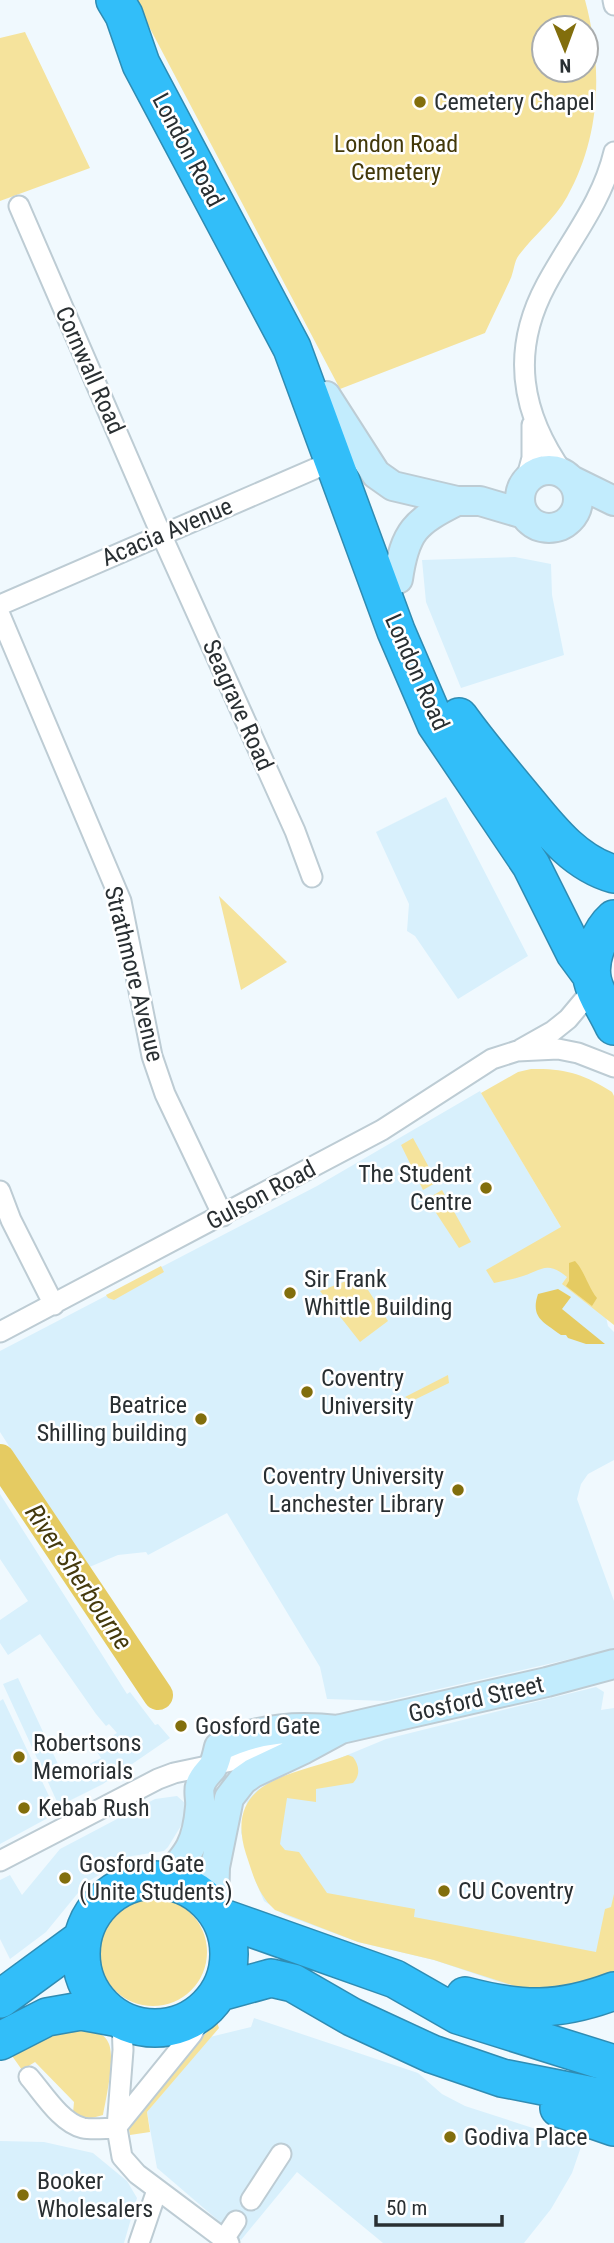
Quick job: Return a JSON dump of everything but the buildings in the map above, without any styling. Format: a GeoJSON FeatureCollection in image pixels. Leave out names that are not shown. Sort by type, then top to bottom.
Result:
{"type":"FeatureCollection","features":[{"type":"Feature","properties":{"kind":"highway","name":"London Road"},"geometry":{"type":"LineString","coordinates":[[94,0],[141,64],[292,348],[396,631],[436,724],[531,865],[614,1026]]}},
{"type":"Feature","properties":{"kind":"highway","name":"London Road"},"geometry":{"type":"LineString","coordinates":[[115,0],[124,15],[141,64]]}},
{"type":"Feature","properties":{"kind":"highway","name":"London Road"},"geometry":{"type":"LineString","coordinates":[[292,348],[326,396],[360,471],[415,630],[448,701],[479,744],[554,835],[582,860],[614,874]]}},
{"type":"Feature","properties":{"kind":"highway"},"geometry":{"type":"LineString","coordinates":[[592,980],[598,943],[614,919]]}},
{"type":"Feature","properties":{"kind":"highway"},"geometry":{"type":"LineString","coordinates":[[118,2018],[96,2001],[85,1983],[79,1958],[82,1939],[102,1904],[118,1891],[148,1880],[165,1879],[182,1885],[218,1912],[395,1979],[500,2005],[545,2008],[581,2003],[614,1992]]}},
{"type":"Feature","properties":{"kind":"highway"},"geometry":{"type":"LineString","coordinates":[[0,2041],[47,2017],[80,2011],[118,2018],[135,2025],[158,2027],[179,2023],[195,2015],[213,1999],[227,1974],[229,1956],[218,1912]]}},
{"type":"Feature","properties":{"kind":"highway"},"geometry":{"type":"LineString","coordinates":[[0,1999],[82,1939]]}},
{"type":"Feature","properties":{"kind":"highway"},"geometry":{"type":"LineString","coordinates":[[213,1999],[271,1978],[293,1983],[352,2017],[432,2054],[502,2078],[614,2100]]}},
{"type":"Feature","properties":{"kind":"highway"},"geometry":{"type":"LineString","coordinates":[[395,1979],[458,2015],[614,2064]]}},
{"type":"Feature","properties":{"kind":"highway"},"geometry":{"type":"LineString","coordinates":[[502,2078],[544,2103],[614,2127]]}},
{"type":"Feature","properties":{"kind":"street"},"geometry":{"type":"LineString","coordinates":[[614,152],[594,205],[548,282],[530,321],[524,371],[532,417],[532,458],[524,494],[531,522],[550,528],[590,509],[614,508]]}},
{"type":"Feature","properties":{"kind":"street","name":"Cornwall Road"},"geometry":{"type":"LineString","coordinates":[[19,206],[162,534]]}},
{"type":"Feature","properties":{"kind":"street"},"geometry":{"type":"LineString","coordinates":[[326,396],[376,474],[393,486],[468,501]]}},
{"type":"Feature","properties":{"kind":"street"},"geometry":{"type":"LineString","coordinates":[[532,417],[547,451],[577,491],[578,501],[570,519]]}},
{"type":"Feature","properties":{"kind":"street","name":"Acacia Avenue"},"geometry":{"type":"LineString","coordinates":[[0,606],[335,460]]}},
{"type":"Feature","properties":{"kind":"street"},"geometry":{"type":"LineString","coordinates":[[524,494],[536,473],[550,470],[614,501]]}},
{"type":"Feature","properties":{"kind":"street"},"geometry":{"type":"LineString","coordinates":[[398,579],[401,557],[414,527],[427,516],[468,501],[524,494]]}},
{"type":"Feature","properties":{"kind":"street","name":"Seagrave Road"},"geometry":{"type":"LineString","coordinates":[[162,534],[295,831],[312,877]]}},
{"type":"Feature","properties":{"kind":"street","name":"Strathmore Avenue"},"geometry":{"type":"LineString","coordinates":[[0,615],[121,901],[152,1056],[165,1094],[223,1216]]}},
{"type":"Feature","properties":{"kind":"street","name":"Gulson Road"},"geometry":{"type":"LineString","coordinates":[[517,1051],[568,1018],[592,980]]}},
{"type":"Feature","properties":{"kind":"street","name":"Gulson Road"},"geometry":{"type":"LineString","coordinates":[[0,1332],[382,1130],[492,1059],[517,1051],[558,1049],[578,1053],[614,1067]]}},
{"type":"Feature","properties":{"kind":"street"},"geometry":{"type":"LineString","coordinates":[[0,1191],[11,1220],[54,1305]]}},
{"type":"Feature","properties":{"kind":"street","name":"Gosford Street"},"geometry":{"type":"LineString","coordinates":[[232,1794],[253,1773],[337,1730],[614,1664]]}},
{"type":"Feature","properties":{"kind":"street","name":"Gosford Street"},"geometry":{"type":"LineString","coordinates":[[165,1879],[187,1857],[196,1835],[201,1807],[199,1788],[205,1775],[213,1767],[219,1747],[245,1736],[296,1727],[337,1730]]}},
{"type":"Feature","properties":{"kind":"street","name":"Gosford Street"},"geometry":{"type":"LineString","coordinates":[[213,1767],[280,1750],[293,1754]]}},
{"type":"Feature","properties":{"kind":"street"},"geometry":{"type":"LineString","coordinates":[[0,1861],[158,1779],[174,1773],[213,1767],[225,1775],[232,1794],[226,1807],[215,1867],[218,1912]]}},
{"type":"Feature","properties":{"kind":"street"},"geometry":{"type":"LineString","coordinates":[[29,2077],[63,2116],[74,2124],[82,2128],[118,2126],[192,2034],[213,1999]]}},
{"type":"Feature","properties":{"kind":"street"},"geometry":{"type":"LineString","coordinates":[[118,2018],[119,2146],[126,2164],[227,2241],[236,2221]]}},
{"type":"Feature","properties":{"kind":"street"},"geometry":{"type":"LineString","coordinates":[[251,2200],[281,2154]]}},
{"type":"Feature","properties":{"kind":"street"},"geometry":{"type":"LineString","coordinates":[[139,2243],[157,2190]]}},
{"type":"Feature","properties":{"kind":"shaded area"},"geometry":{"type":"Polygon","coordinates":[[[515,557],[551,564],[552,595],[564,655],[461,688],[426,602],[422,560],[515,557]]]}},
{"type":"Feature","properties":{"kind":"shaded area"},"geometry":{"type":"Polygon","coordinates":[[[446,797],[528,956],[458,999],[415,936],[407,931],[409,904],[376,832],[446,797]]]}},
{"type":"Feature","properties":{"kind":"shaded area","name":"Coventry University"},"geometry":{"type":"Polygon","coordinates":[[[480,1091],[561,1227],[608,1326],[614,1332],[614,1460],[588,1474],[581,1484],[577,1499],[614,1601],[614,1649],[386,1701],[327,1699],[320,1667],[227,1513],[148,1555],[146,1552],[118,1555],[87,1568],[0,1432],[0,1351],[317,1186],[480,1091]]]}},
{"type":"Feature","properties":{"kind":"shaded area"},"geometry":{"type":"Polygon","coordinates":[[[575,1261],[597,1298],[592,1306],[566,1286],[569,1281],[569,1263],[575,1261]]]}},
{"type":"Feature","properties":{"kind":"shaded area"},"geometry":{"type":"Polygon","coordinates":[[[558,1289],[571,1297],[562,1309],[605,1344],[586,1344],[568,1338],[540,1319],[536,1309],[538,1294],[558,1289]]]}},
{"type":"Feature","properties":{"kind":"shaded area"},"geometry":{"type":"Polygon","coordinates":[[[0,1494],[127,1694],[130,1692],[155,1725],[158,1724],[170,1738],[103,1784],[59,1806],[3,1684],[18,1678],[64,1777],[101,1758],[94,1747],[117,1733],[109,1724],[106,1726],[96,1714],[40,1634],[8,1655],[0,1643],[0,1620],[28,1601],[0,1559],[0,1494]]]}},
{"type":"Feature","properties":{"kind":"shaded area"},"geometry":{"type":"Polygon","coordinates":[[[596,1687],[604,1692],[601,1710],[614,1708],[614,1974],[511,1986],[434,1960],[358,1942],[285,1915],[264,1901],[241,1832],[247,1801],[257,1790],[277,1778],[321,1766],[386,1739],[596,1687]]]}},
{"type":"Feature","properties":{"kind":"shaded area"},"geometry":{"type":"Polygon","coordinates":[[[3,1699],[57,1813],[0,1844],[0,1701],[3,1699]]]}},
{"type":"Feature","properties":{"kind":"shaded area","name":"Gosford Gate (Unite Students)"},"geometry":{"type":"Polygon","coordinates":[[[177,1796],[186,1804],[187,1816],[164,1851],[132,1856],[87,1882],[46,1932],[10,1959],[0,1939],[0,1880],[10,1875],[22,1895],[60,1849],[155,1799],[177,1796]]]}},
{"type":"Feature","properties":{"kind":"shaded area"},"geometry":{"type":"Polygon","coordinates":[[[254,2018],[418,2073],[442,2094],[465,2106],[582,2144],[572,2173],[551,2209],[524,2243],[383,2243],[297,2172],[241,2240],[157,2168],[147,2112],[210,2037],[251,2027],[254,2018]]]}},
{"type":"Feature","properties":{"kind":"shaded area"},"geometry":{"type":"Polygon","coordinates":[[[0,2141],[44,2142],[93,2153],[127,2181],[137,2198],[124,2243],[0,2243],[0,2141]]]}},
{"type":"Feature","properties":{"kind":"green space","name":"London Road Cemetery"},"geometry":{"type":"Polygon","coordinates":[[[135,0],[585,0],[588,14],[530,14],[530,84],[596,84],[596,101],[587,150],[567,197],[517,257],[510,280],[485,333],[340,389],[135,0]]]}},
{"type":"Feature","properties":{"kind":"green space"},"geometry":{"type":"Polygon","coordinates":[[[25,32],[90,168],[0,201],[0,38],[25,32]]]}},
{"type":"Feature","properties":{"kind":"green space"},"geometry":{"type":"Polygon","coordinates":[[[219,896],[287,962],[241,990],[219,896]]]}},
{"type":"Feature","properties":{"kind":"green space"},"geometry":{"type":"Polygon","coordinates":[[[531,1069],[574,1073],[602,1086],[614,1096],[614,1325],[562,1284],[567,1277],[555,1269],[545,1268],[494,1283],[486,1270],[561,1227],[481,1093],[518,1072],[531,1069]]]}},
{"type":"Feature","properties":{"kind":"green space"},"geometry":{"type":"Polygon","coordinates":[[[413,1138],[437,1182],[423,1190],[401,1145],[413,1138]]]}},
{"type":"Feature","properties":{"kind":"green space"},"geometry":{"type":"Polygon","coordinates":[[[442,1190],[471,1242],[459,1248],[427,1199],[442,1190]]]}},
{"type":"Feature","properties":{"kind":"green space"},"geometry":{"type":"Polygon","coordinates":[[[161,1266],[164,1272],[114,1300],[106,1295],[161,1266]]]}},
{"type":"Feature","properties":{"kind":"green space"},"geometry":{"type":"Polygon","coordinates":[[[359,1276],[388,1321],[360,1342],[320,1291],[359,1276]]]}},
{"type":"Feature","properties":{"kind":"green space"},"geometry":{"type":"Polygon","coordinates":[[[448,1375],[449,1383],[412,1401],[405,1397],[448,1375]]]}},
{"type":"Feature","properties":{"kind":"green space"},"geometry":{"type":"Polygon","coordinates":[[[348,1755],[353,1757],[358,1767],[353,1783],[316,1789],[316,1802],[287,1798],[280,1844],[285,1850],[299,1852],[327,1893],[415,1909],[414,1917],[596,1952],[605,1909],[611,1907],[614,1894],[614,1974],[576,1986],[527,1990],[434,1960],[358,1942],[275,1910],[260,1891],[246,1854],[241,1828],[245,1809],[254,1794],[269,1783],[348,1755]]]}},
{"type":"Feature","properties":{"kind":"green space"},"geometry":{"type":"Polygon","coordinates":[[[153,1898],[174,1902],[191,1914],[203,1931],[207,1952],[203,1973],[191,1990],[174,2002],[153,2006],[132,2002],[115,1990],[103,1973],[99,1952],[103,1931],[115,1914],[132,1902],[153,1898]]]}},
{"type":"Feature","properties":{"kind":"green space"},"geometry":{"type":"Polygon","coordinates":[[[217,2022],[219,2028],[147,2112],[150,2132],[130,2135],[132,2122],[183,2057],[217,2022]]]}},
{"type":"Feature","properties":{"kind":"green space"},"geometry":{"type":"Polygon","coordinates":[[[90,2029],[107,2040],[111,2067],[103,2115],[81,2121],[73,2113],[74,2102],[35,2062],[22,2070],[10,2053],[59,2030],[90,2029]]]}},
{"type":"Feature","properties":{"kind":"waterway","name":"River Sherbourne"},"geometry":{"type":"LineString","coordinates":[[0,1459],[158,1695]]}},
{"type":"Feature","properties":{"kind":"place","name":"Cemetery Chapel"},"geometry":{"type":"Point","coordinates":[420,102]}},
{"type":"Feature","properties":{"kind":"place","name":"The Student Centre"},"geometry":{"type":"Point","coordinates":[486,1188]}},
{"type":"Feature","properties":{"kind":"place","name":"Sir Frank Whittle Building"},"geometry":{"type":"Point","coordinates":[290,1293]}},
{"type":"Feature","properties":{"kind":"place","name":"Coventry University"},"geometry":{"type":"Point","coordinates":[307,1392]}},
{"type":"Feature","properties":{"kind":"place","name":"Beatrice Shilling building"},"geometry":{"type":"Point","coordinates":[201,1419]}},
{"type":"Feature","properties":{"kind":"place","name":"Coventry University Lanchester Library"},"geometry":{"type":"Point","coordinates":[458,1490]}},
{"type":"Feature","properties":{"kind":"place","name":"Gosford Gate"},"geometry":{"type":"Point","coordinates":[181,1726]}},
{"type":"Feature","properties":{"kind":"place","name":"Robertsons Memorials"},"geometry":{"type":"Point","coordinates":[19,1757]}},
{"type":"Feature","properties":{"kind":"place","name":"Kebab Rush"},"geometry":{"type":"Point","coordinates":[24,1808]}},
{"type":"Feature","properties":{"kind":"place","name":"Gosford Gate (Unite Students)"},"geometry":{"type":"Point","coordinates":[65,1878]}},
{"type":"Feature","properties":{"kind":"place","name":"CU Coventry"},"geometry":{"type":"Point","coordinates":[444,1891]}},
{"type":"Feature","properties":{"kind":"place","name":"Godiva Place"},"geometry":{"type":"Point","coordinates":[450,2137]}},
{"type":"Feature","properties":{"kind":"place","name":"Booker Wholesalers"},"geometry":{"type":"Point","coordinates":[23,2195]}}]}
